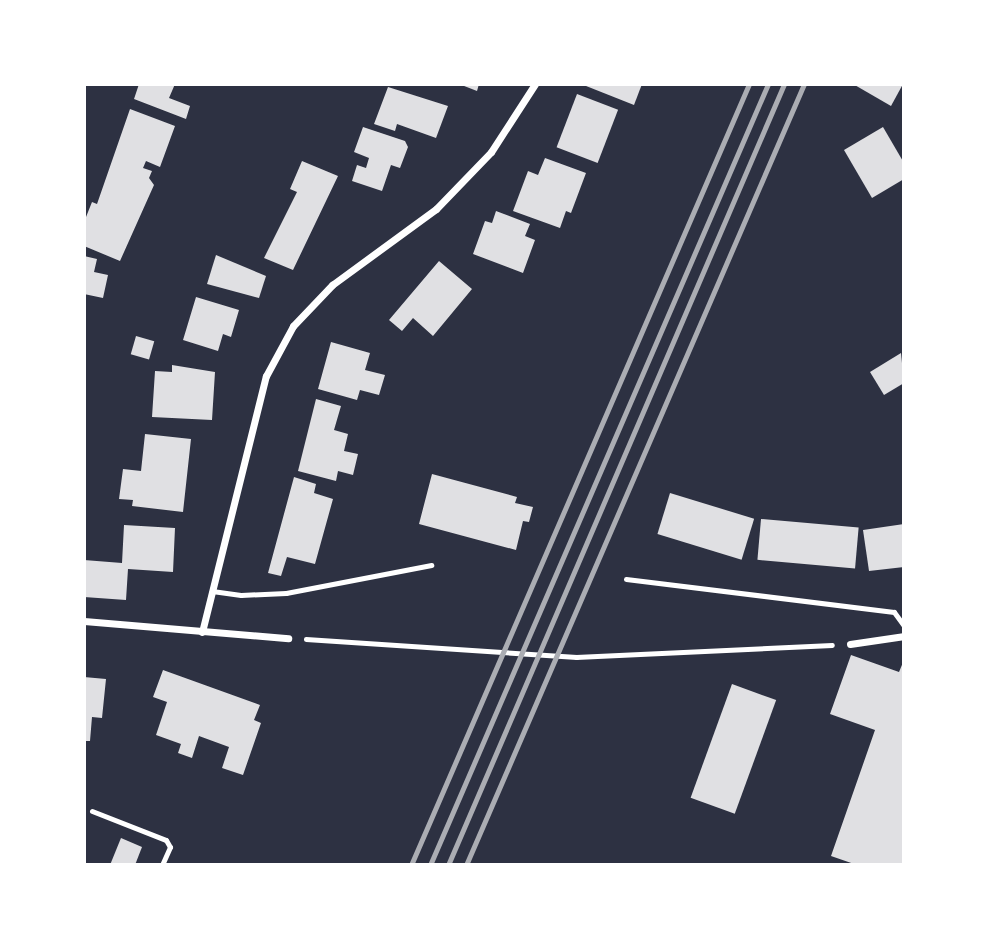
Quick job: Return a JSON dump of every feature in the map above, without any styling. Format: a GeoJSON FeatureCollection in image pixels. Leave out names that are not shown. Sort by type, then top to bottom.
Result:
{"type":"FeatureCollection","features":[{"type":"Feature","properties":{"kind":"street"},"geometry":{"type":"LineString","coordinates":[[202,632],[266,376],[293,326],[332,285],[436,209],[491,152],[535,84]]}},
{"type":"Feature","properties":{"kind":"street"},"geometry":{"type":"LineString","coordinates":[[84,621],[288,638]]}},
{"type":"Feature","properties":{"kind":"street"},"geometry":{"type":"LineString","coordinates":[[850,645],[904,636]]}},
{"type":"Feature","properties":{"kind":"lane"},"geometry":{"type":"LineString","coordinates":[[212,591],[241,595],[286,593],[431,565]]}},
{"type":"Feature","properties":{"kind":"lane"},"geometry":{"type":"LineString","coordinates":[[626,579],[894,612],[904,626]]}},
{"type":"Feature","properties":{"kind":"lane"},"geometry":{"type":"LineString","coordinates":[[92,811],[166,841],[170,847],[162,865]]}},
{"type":"Feature","properties":{"kind":"path"},"geometry":{"type":"LineString","coordinates":[[288,638],[481,648],[576,657],[850,645]]}},
{"type":"Feature","properties":{"kind":"building"},"geometry":{"type":"Polygon","coordinates":[[[139,84],[175,84],[169,98],[190,106],[186,119],[134,99],[139,84]]]}},
{"type":"Feature","properties":{"kind":"building"},"geometry":{"type":"Polygon","coordinates":[[[459,84],[479,84],[477,91],[459,84]]]}},
{"type":"Feature","properties":{"kind":"building"},"geometry":{"type":"Polygon","coordinates":[[[581,84],[642,84],[634,105],[581,84]]]}},
{"type":"Feature","properties":{"kind":"building"},"geometry":{"type":"Polygon","coordinates":[[[853,84],[903,84],[891,106],[853,84]]]}},
{"type":"Feature","properties":{"kind":"building"},"geometry":{"type":"Polygon","coordinates":[[[388,87],[448,106],[436,138],[397,124],[395,131],[374,124],[388,87]]]}},
{"type":"Feature","properties":{"kind":"building"},"geometry":{"type":"Polygon","coordinates":[[[577,94],[618,110],[598,163],[557,147],[577,94]]]}},
{"type":"Feature","properties":{"kind":"building"},"geometry":{"type":"Polygon","coordinates":[[[130,109],[175,126],[160,167],[146,161],[143,168],[152,171],[149,178],[154,185],[120,261],[84,246],[84,222],[92,202],[97,204],[130,109]]]}},
{"type":"Feature","properties":{"kind":"building"},"geometry":{"type":"Polygon","coordinates":[[[363,127],[405,141],[408,147],[400,168],[391,165],[382,191],[352,181],[357,165],[366,168],[369,158],[354,152],[363,127]]]}},
{"type":"Feature","properties":{"kind":"building"},"geometry":{"type":"Polygon","coordinates":[[[883,127],[904,163],[904,179],[872,198],[844,150],[883,127]]]}},
{"type":"Feature","properties":{"kind":"building"},"geometry":{"type":"Polygon","coordinates":[[[545,158],[586,173],[571,213],[566,211],[560,228],[513,211],[528,171],[538,175],[545,158]]]}},
{"type":"Feature","properties":{"kind":"building"},"geometry":{"type":"Polygon","coordinates":[[[302,161],[338,176],[293,270],[264,258],[297,192],[290,189],[302,161]]]}},
{"type":"Feature","properties":{"kind":"building"},"geometry":{"type":"Polygon","coordinates":[[[496,211],[530,224],[525,236],[535,240],[523,273],[473,254],[485,221],[492,223],[496,211]]]}},
{"type":"Feature","properties":{"kind":"building"},"geometry":{"type":"Polygon","coordinates":[[[216,255],[266,276],[259,298],[207,284],[216,255]]]}},
{"type":"Feature","properties":{"kind":"building"},"geometry":{"type":"Polygon","coordinates":[[[84,256],[97,259],[94,272],[108,275],[103,298],[84,294],[84,256]]]}},
{"type":"Feature","properties":{"kind":"building"},"geometry":{"type":"Polygon","coordinates":[[[439,261],[472,289],[433,336],[413,318],[402,331],[389,320],[439,261]]]}},
{"type":"Feature","properties":{"kind":"building"},"geometry":{"type":"Polygon","coordinates":[[[196,297],[239,310],[231,337],[223,334],[218,351],[183,340],[196,297]]]}},
{"type":"Feature","properties":{"kind":"building"},"geometry":{"type":"Polygon","coordinates":[[[136,336],[154,341],[149,360],[131,354],[136,336]]]}},
{"type":"Feature","properties":{"kind":"building"},"geometry":{"type":"Polygon","coordinates":[[[331,342],[370,353],[365,370],[385,375],[379,395],[360,390],[357,400],[318,389],[331,342]]]}},
{"type":"Feature","properties":{"kind":"building"},"geometry":{"type":"Polygon","coordinates":[[[901,353],[904,383],[884,395],[870,372],[901,353]]]}},
{"type":"Feature","properties":{"kind":"building"},"geometry":{"type":"Polygon","coordinates":[[[172,365],[215,372],[212,420],[152,417],[155,371],[172,372],[172,365]]]}},
{"type":"Feature","properties":{"kind":"building"},"geometry":{"type":"Polygon","coordinates":[[[316,399],[341,406],[334,430],[348,434],[344,451],[358,454],[353,475],[338,471],[336,481],[298,471],[316,399]]]}},
{"type":"Feature","properties":{"kind":"building"},"geometry":{"type":"Polygon","coordinates":[[[145,434],[191,439],[183,512],[132,506],[133,500],[119,499],[123,469],[141,471],[145,434]]]}},
{"type":"Feature","properties":{"kind":"building"},"geometry":{"type":"Polygon","coordinates":[[[432,474],[517,497],[515,503],[533,507],[529,522],[523,521],[516,550],[419,524],[432,474]]]}},
{"type":"Feature","properties":{"kind":"building"},"geometry":{"type":"Polygon","coordinates":[[[294,477],[316,484],[314,493],[333,499],[315,564],[287,557],[281,576],[268,573],[294,477]]]}},
{"type":"Feature","properties":{"kind":"building"},"geometry":{"type":"Polygon","coordinates":[[[670,493],[754,519],[742,560],[657,534],[670,493]]]}},
{"type":"Feature","properties":{"kind":"building"},"geometry":{"type":"Polygon","coordinates":[[[761,519],[859,528],[855,568],[757,560],[761,519]]]}},
{"type":"Feature","properties":{"kind":"building"},"geometry":{"type":"Polygon","coordinates":[[[904,524],[904,567],[869,571],[863,530],[904,524]]]}},
{"type":"Feature","properties":{"kind":"building"},"geometry":{"type":"Polygon","coordinates":[[[124,525],[175,528],[173,572],[128,569],[126,600],[84,597],[84,560],[122,563],[124,525]]]}},
{"type":"Feature","properties":{"kind":"building"},"geometry":{"type":"Polygon","coordinates":[[[851,655],[899,672],[904,660],[904,865],[857,865],[831,856],[875,730],[830,714],[851,655]]]}},
{"type":"Feature","properties":{"kind":"building"},"geometry":{"type":"Polygon","coordinates":[[[163,670],[260,705],[254,720],[261,723],[243,775],[222,768],[229,747],[199,736],[192,758],[178,753],[181,744],[156,735],[167,702],[153,697],[163,670]]]}},
{"type":"Feature","properties":{"kind":"building"},"geometry":{"type":"Polygon","coordinates":[[[84,677],[106,679],[102,718],[92,717],[90,741],[84,741],[84,677]]]}},
{"type":"Feature","properties":{"kind":"building"},"geometry":{"type":"Polygon","coordinates":[[[732,684],[776,700],[735,814],[691,798],[732,684]]]}},
{"type":"Feature","properties":{"kind":"building"},"geometry":{"type":"Polygon","coordinates":[[[121,838],[142,847],[135,865],[110,865],[121,838]]]}},
{"type":"Feature","properties":{"kind":"railway"},"geometry":{"type":"LineString","coordinates":[[411,865],[749,84]]}},
{"type":"Feature","properties":{"kind":"railway"},"geometry":{"type":"LineString","coordinates":[[430,865],[768,84]]}},
{"type":"Feature","properties":{"kind":"railway"},"geometry":{"type":"LineString","coordinates":[[448,865],[784,84]]}},
{"type":"Feature","properties":{"kind":"railway"},"geometry":{"type":"LineString","coordinates":[[466,865],[804,84]]}}]}
